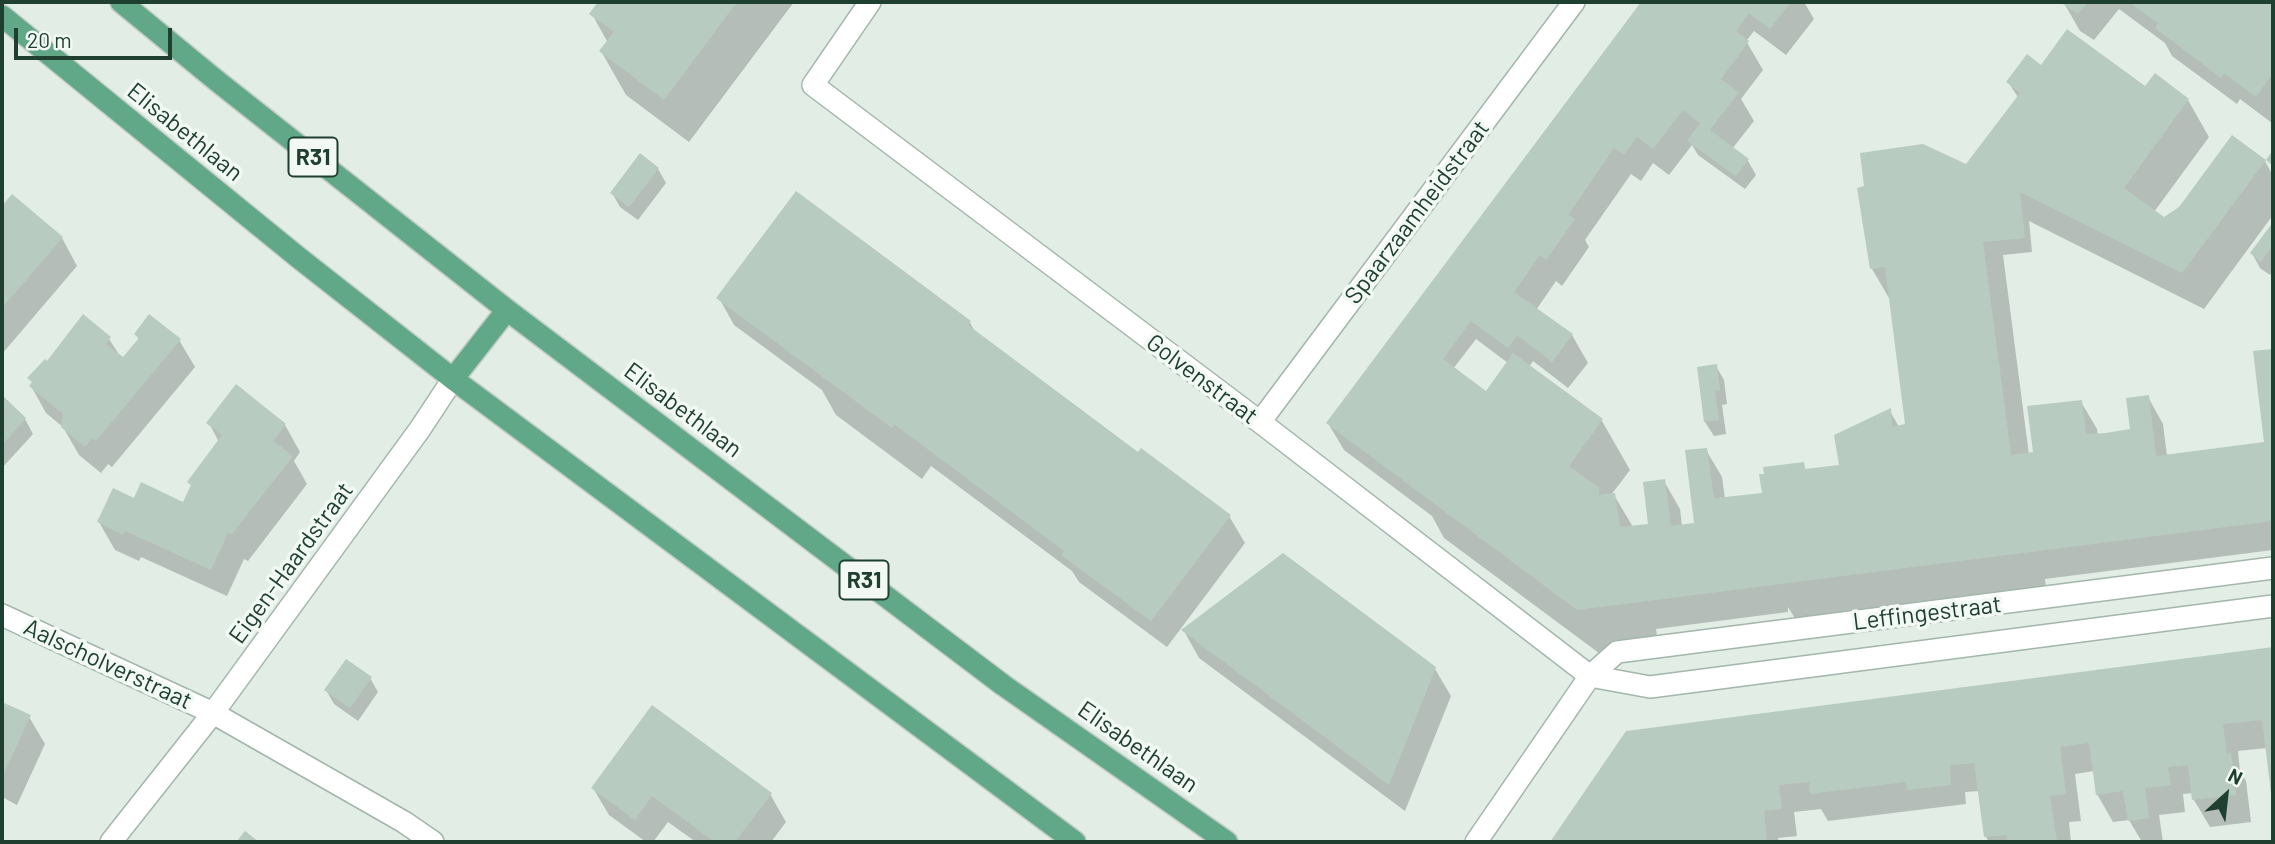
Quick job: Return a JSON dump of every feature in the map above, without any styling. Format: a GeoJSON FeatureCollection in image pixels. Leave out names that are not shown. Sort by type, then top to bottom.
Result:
{"type":"FeatureCollection","features":[{"type":"Feature","properties":{"kind":"main road","name":"Elisabethlaan"},"geometry":{"type":"LineString","coordinates":[[121,2],[507,310],[1003,685],[1227,842]]}},
{"type":"Feature","properties":{"kind":"main road","name":"Elisabethlaan"},"geometry":{"type":"LineString","coordinates":[[2,16],[288,250],[453,379],[1075,842]]}},
{"type":"Feature","properties":{"kind":"main road","name":"Eigen-Haardstraat"},"geometry":{"type":"LineString","coordinates":[[453,379],[507,310]]}},
{"type":"Feature","properties":{"kind":"street","name":"Golvenstraat"},"geometry":{"type":"LineString","coordinates":[[870,2],[813,85],[1260,422],[1590,676]]}},
{"type":"Feature","properties":{"kind":"street","name":"Spaarzaamheidstraat"},"geometry":{"type":"LineString","coordinates":[[1260,422],[1574,2]]}},
{"type":"Feature","properties":{"kind":"street","name":"Eigen-Haardstraat"},"geometry":{"type":"LineString","coordinates":[[111,842],[213,713],[420,429],[453,379]]}},
{"type":"Feature","properties":{"kind":"street","name":"Leffingestraat"},"geometry":{"type":"LineString","coordinates":[[1476,842],[1590,676],[1617,652],[2273,568]]}},
{"type":"Feature","properties":{"kind":"street","name":"Leffingestraat"},"geometry":{"type":"LineString","coordinates":[[1590,676],[1650,687],[2273,606]]}},
{"type":"Feature","properties":{"kind":"street","name":"Aalscholverstraat"},"geometry":{"type":"LineString","coordinates":[[2,615],[213,713],[404,822],[433,842]]}},
{"type":"Feature","properties":{"kind":"building"},"geometry":{"type":"Polygon","coordinates":[[[598,2],[737,2],[664,100],[599,51],[614,32],[589,14],[598,2]]]}},
{"type":"Feature","properties":{"kind":"building"},"geometry":{"type":"Polygon","coordinates":[[[1641,2],[1791,2],[1770,29],[1749,13],[1736,31],[1749,41],[1721,79],[1739,92],[1710,130],[1749,159],[1736,176],[1687,141],[1700,123],[1683,110],[1653,149],[1637,137],[1624,155],[1614,148],[1568,215],[1575,219],[1546,260],[1540,255],[1514,292],[1573,334],[1552,362],[1517,335],[1508,348],[1471,321],[1443,359],[1486,391],[1513,353],[1603,419],[1569,466],[1599,488],[1599,495],[1615,493],[1620,527],[1648,524],[1643,482],[1665,479],[1671,526],[1694,523],[1685,450],[1707,448],[1714,498],[1762,493],[1759,474],[1764,474],[1763,467],[1804,462],[1805,469],[1839,465],[1834,435],[1891,408],[1892,427],[1905,424],[1885,267],[1870,269],[1857,188],[1864,186],[1860,153],[1923,144],[1966,164],[2020,93],[2006,82],[2027,54],[2041,65],[2067,29],[2145,86],[2155,73],[2189,99],[2124,188],[2164,217],[2179,207],[2232,135],[2266,160],[2182,273],[2020,192],[2025,238],[1983,242],[2011,455],[2033,452],[2027,406],[2082,400],[2086,434],[2106,433],[2130,429],[2126,398],[2149,395],[2156,456],[2264,442],[2253,351],[2273,349],[2273,521],[1577,610],[1326,423],[1641,2]]]}},
{"type":"Feature","properties":{"kind":"building"},"geometry":{"type":"Polygon","coordinates":[[[2060,2],[2088,2],[2078,14],[2060,2]]]}},
{"type":"Feature","properties":{"kind":"building"},"geometry":{"type":"Polygon","coordinates":[[[2129,2],[2273,2],[2273,73],[2256,97],[2224,73],[2221,78],[2155,28],[2158,23],[2129,2]]]}},
{"type":"Feature","properties":{"kind":"building"},"geometry":{"type":"Polygon","coordinates":[[[2273,150],[2273,166],[2266,160],[2273,150]]]}},
{"type":"Feature","properties":{"kind":"building"},"geometry":{"type":"Polygon","coordinates":[[[640,153],[659,168],[629,207],[610,193],[640,153]]]}},
{"type":"Feature","properties":{"kind":"building"},"geometry":{"type":"Polygon","coordinates":[[[796,191],[971,321],[968,325],[1138,452],[1141,448],[1231,515],[1151,621],[1061,555],[1064,551],[894,424],[892,428],[716,298],[796,191]]]}},
{"type":"Feature","properties":{"kind":"building"},"geometry":{"type":"Polygon","coordinates":[[[12,194],[63,237],[2,308],[2,206],[12,194]]]}},
{"type":"Feature","properties":{"kind":"building"},"geometry":{"type":"Polygon","coordinates":[[[2273,222],[2273,245],[2261,262],[2250,253],[2273,222]]]}},
{"type":"Feature","properties":{"kind":"building"},"geometry":{"type":"Polygon","coordinates":[[[83,314],[111,337],[106,344],[123,357],[139,338],[134,334],[149,314],[181,339],[96,441],[92,438],[85,447],[61,427],[63,414],[29,386],[32,382],[27,378],[45,359],[47,361],[83,314]]]}},
{"type":"Feature","properties":{"kind":"building"},"geometry":{"type":"Polygon","coordinates":[[[1717,364],[1720,390],[1715,391],[1719,420],[1704,422],[1697,367],[1717,364]]]}},
{"type":"Feature","properties":{"kind":"building"},"geometry":{"type":"Polygon","coordinates":[[[236,384],[286,424],[273,441],[293,456],[232,534],[228,533],[211,570],[125,531],[123,535],[97,522],[113,488],[134,498],[141,482],[183,502],[191,485],[187,482],[222,435],[206,423],[236,384]]]}},
{"type":"Feature","properties":{"kind":"building"},"geometry":{"type":"Polygon","coordinates":[[[2,395],[26,418],[2,445],[2,395]]]}},
{"type":"Feature","properties":{"kind":"building"},"geometry":{"type":"Polygon","coordinates":[[[1283,553],[1436,667],[1389,785],[1181,630],[1283,553]]]}},
{"type":"Feature","properties":{"kind":"building"},"geometry":{"type":"Polygon","coordinates":[[[2273,647],[2273,793],[2262,720],[2223,724],[2227,754],[2231,752],[2236,795],[2192,800],[2188,765],[2168,767],[2171,785],[2145,788],[2149,818],[2128,821],[2123,791],[2096,795],[2089,743],[2060,747],[2066,794],[2050,796],[2057,842],[2007,842],[2006,835],[1984,837],[1974,763],[1950,765],[1951,785],[1907,790],[1906,782],[1810,794],[1809,782],[1779,785],[1782,809],[1764,811],[1767,842],[1550,842],[1626,731],[2273,647]]]}},
{"type":"Feature","properties":{"kind":"building"},"geometry":{"type":"Polygon","coordinates":[[[346,659],[372,677],[350,708],[324,690],[346,659]]]}},
{"type":"Feature","properties":{"kind":"building"},"geometry":{"type":"Polygon","coordinates":[[[2,702],[31,715],[2,778],[2,702]]]}},
{"type":"Feature","properties":{"kind":"building"},"geometry":{"type":"Polygon","coordinates":[[[652,705],[772,793],[735,842],[715,842],[652,796],[635,820],[591,788],[652,705]]]}},
{"type":"Feature","properties":{"kind":"building"},"geometry":{"type":"Polygon","coordinates":[[[245,831],[259,842],[236,842],[245,831]]]}}]}
